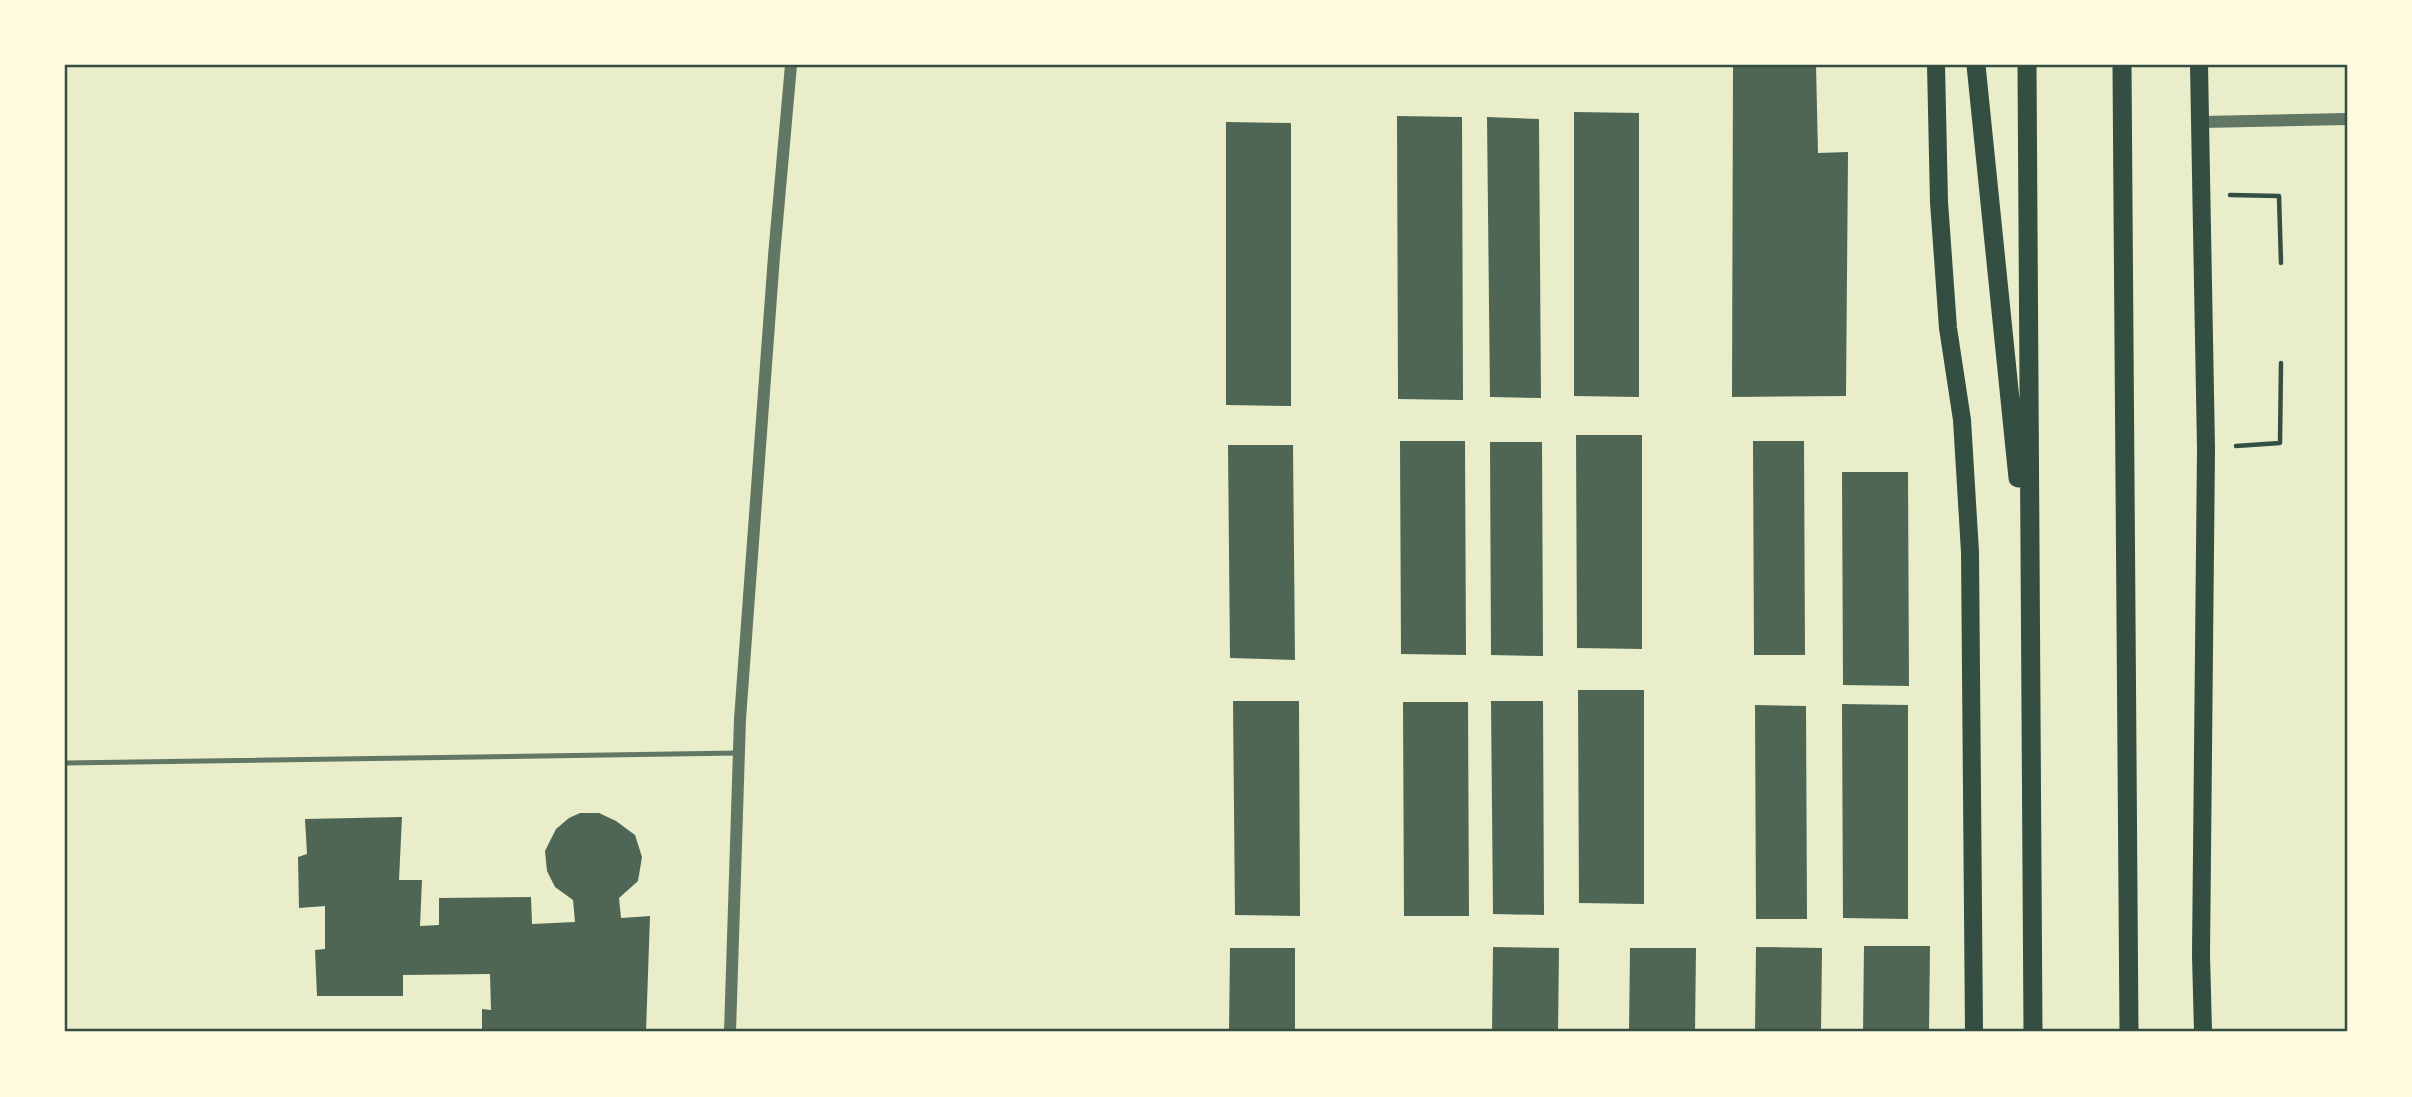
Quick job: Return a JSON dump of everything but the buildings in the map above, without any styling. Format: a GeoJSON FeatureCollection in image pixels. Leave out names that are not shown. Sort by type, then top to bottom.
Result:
{"type":"FeatureCollection","features":[{"type":"Feature","properties":{"kind":"highway"},"geometry":{"type":"LineString","coordinates":[[1976,65],[2029,592]]}},
{"type":"Feature","properties":{"kind":"highway"},"geometry":{"type":"LineString","coordinates":[[2027,65],[2033,1032]]}},
{"type":"Feature","properties":{"kind":"highway"},"geometry":{"type":"LineString","coordinates":[[2122,65],[2129,1032]]}},
{"type":"Feature","properties":{"kind":"main road"},"geometry":{"type":"LineString","coordinates":[[1936,65],[1939,202],[1948,328],[1962,420],[1970,551],[1974,1032]]}},
{"type":"Feature","properties":{"kind":"main road"},"geometry":{"type":"LineString","coordinates":[[2199,65],[2206,448],[2203,1032]]}},
{"type":"Feature","properties":{"kind":"street"},"geometry":{"type":"LineString","coordinates":[[730,1032],[738,753],[772,282],[791,65]]}},
{"type":"Feature","properties":{"kind":"street"},"geometry":{"type":"LineString","coordinates":[[2200,122],[2347,119]]}},
{"type":"Feature","properties":{"kind":"lane"},"geometry":{"type":"LineString","coordinates":[[65,763],[738,753]]}},
{"type":"Feature","properties":{"kind":"path"},"geometry":{"type":"LineString","coordinates":[[2201,195],[2278,196],[2281,263]]}},
{"type":"Feature","properties":{"kind":"path"},"geometry":{"type":"LineString","coordinates":[[2206,448],[2280,443],[2281,363]]}}]}
